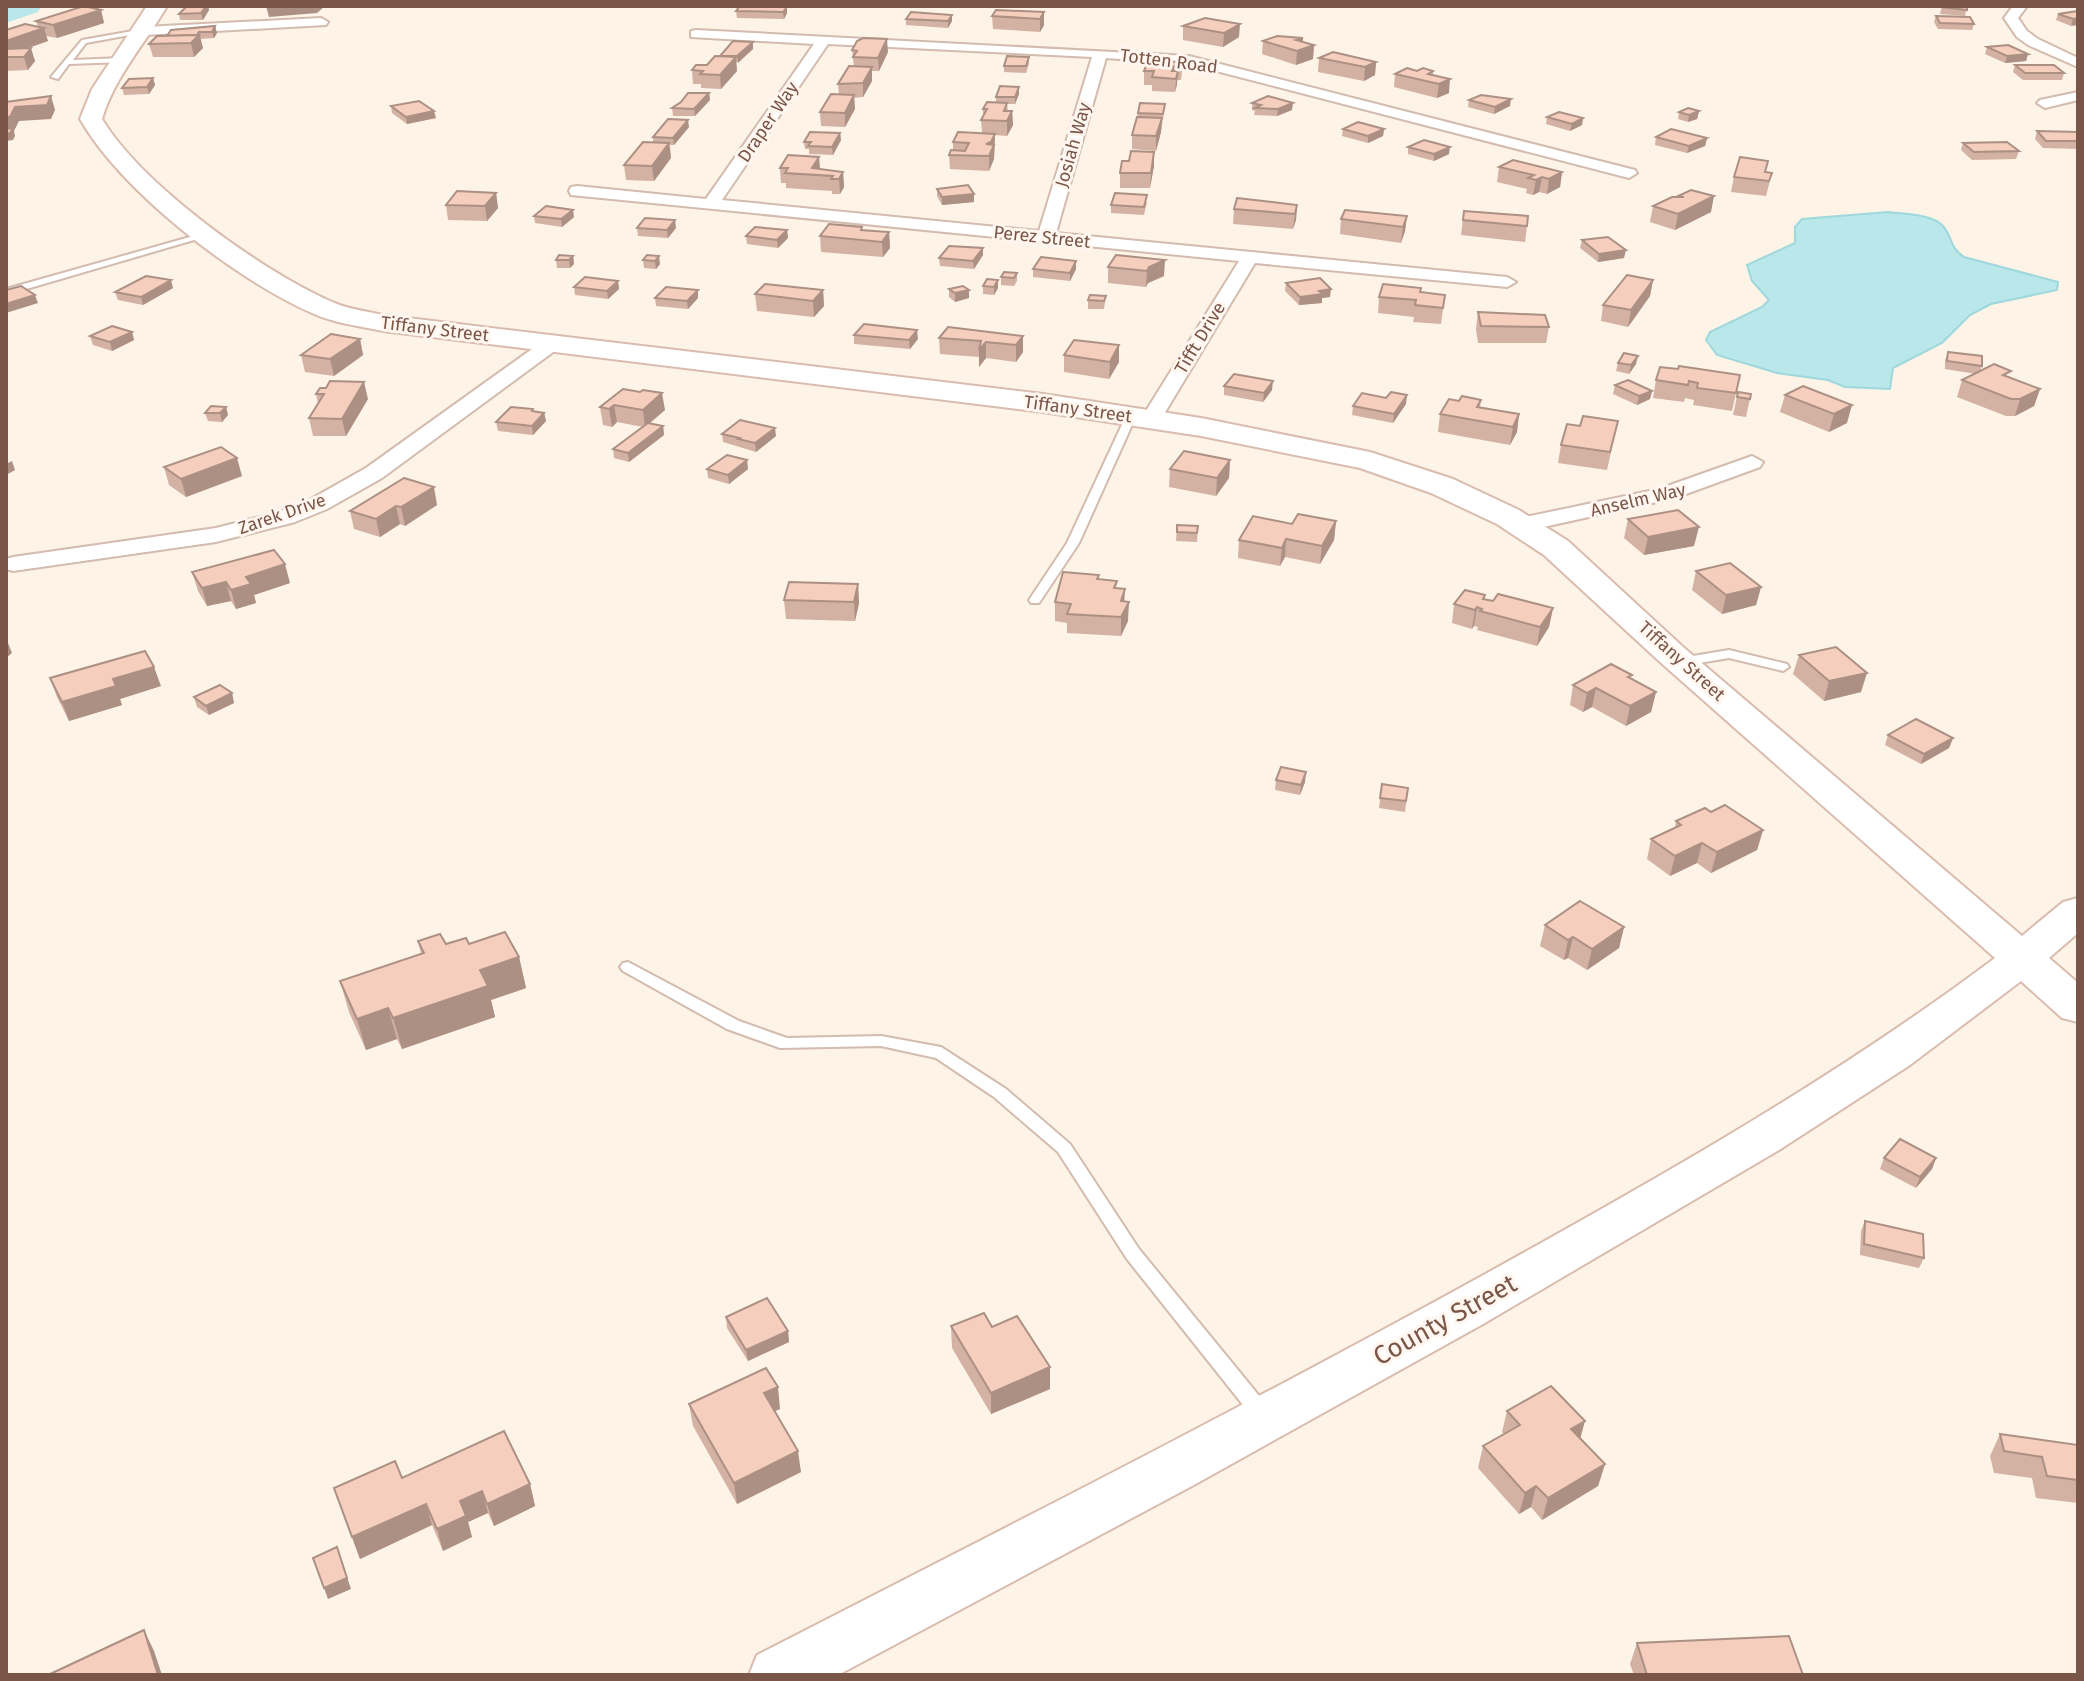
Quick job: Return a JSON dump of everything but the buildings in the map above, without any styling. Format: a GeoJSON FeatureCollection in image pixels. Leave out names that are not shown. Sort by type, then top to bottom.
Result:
{"type":"FeatureCollection","features":[{"type":"Feature","properties":{"kind":"street"},"geometry":{"type":"LineString","coordinates":[[2020,6],[2011,18],[2022,34],[2078,63]]}},
{"type":"Feature","properties":{"kind":"street"},"geometry":{"type":"LineString","coordinates":[[151,18],[321,22]]}},
{"type":"Feature","properties":{"kind":"street","name":"Tiffany Street"},"geometry":{"type":"LineString","coordinates":[[151,18],[96,96],[91,119],[105,143],[178,214],[290,294],[334,312],[395,325],[1141,418],[1282,441],[1370,461],[1477,501],[1521,525],[1586,572],[1681,662],[2078,1007]]}},
{"type":"Feature","properties":{"kind":"street","name":"Totten Road"},"geometry":{"type":"LineString","coordinates":[[696,34],[1163,57],[1215,65],[1629,173]]}},
{"type":"Feature","properties":{"kind":"street","name":"Draper Way"},"geometry":{"type":"LineString","coordinates":[[711,204],[824,40]]}},
{"type":"Feature","properties":{"kind":"street","name":"Josiah Way"},"geometry":{"type":"LineString","coordinates":[[1046,237],[1100,53]]}},
{"type":"Feature","properties":{"kind":"street"},"geometry":{"type":"LineString","coordinates":[[2045,103],[2078,96]]}},
{"type":"Feature","properties":{"kind":"street","name":"Perez Street"},"geometry":{"type":"LineString","coordinates":[[577,191],[1507,282]]}},
{"type":"Feature","properties":{"kind":"street","name":"Tifft Drive"},"geometry":{"type":"LineString","coordinates":[[1141,418],[1250,257]]}},
{"type":"Feature","properties":{"kind":"street","name":"Zarek Drive"},"geometry":{"type":"LineString","coordinates":[[13,564],[216,535],[287,517],[319,504],[374,473],[553,343]]}},
{"type":"Feature","properties":{"kind":"street","name":"Anselm Way"},"geometry":{"type":"LineString","coordinates":[[1521,525],[1679,493],[1752,462]]}},
{"type":"Feature","properties":{"kind":"street","name":"County Street"},"geometry":{"type":"LineString","coordinates":[[779,1675],[1135,1489],[1480,1302],[1664,1197],[1895,1055],[2078,911]]}},
{"type":"Feature","properties":{"kind":"lane"},"geometry":{"type":"LineString","coordinates":[[55,77],[84,41],[151,18]]}},
{"type":"Feature","properties":{"kind":"lane"},"geometry":{"type":"LineString","coordinates":[[66,62],[122,60]]}},
{"type":"Feature","properties":{"kind":"lane"},"geometry":{"type":"LineString","coordinates":[[6,292],[207,235]]}},
{"type":"Feature","properties":{"kind":"lane"},"geometry":{"type":"LineString","coordinates":[[1035,600],[1073,543],[1141,418]]}},
{"type":"Feature","properties":{"kind":"lane"},"geometry":{"type":"LineString","coordinates":[[1681,662],[1729,654],[1783,667]]}},
{"type":"Feature","properties":{"kind":"lane"},"geometry":{"type":"LineString","coordinates":[[628,967],[733,1025],[786,1044],[881,1041],[941,1053],[1000,1093],[1064,1148],[1133,1254],[1265,1417]]}},
{"type":"Feature","properties":{"kind":"water"},"geometry":{"type":"Polygon","coordinates":[[[1888,212],[1932,219],[1943,226],[1964,257],[2058,282],[2057,290],[1991,304],[1970,315],[1942,343],[1893,368],[1890,389],[1845,387],[1828,380],[1777,373],[1717,355],[1706,340],[1710,332],[1762,307],[1769,300],[1752,281],[1747,265],[1795,243],[1795,227],[1802,219],[1888,212]]]}},
{"type":"Feature","properties":{"kind":"waterway"},"geometry":{"type":"LineString","coordinates":[[6,14],[27,6]]}}]}
